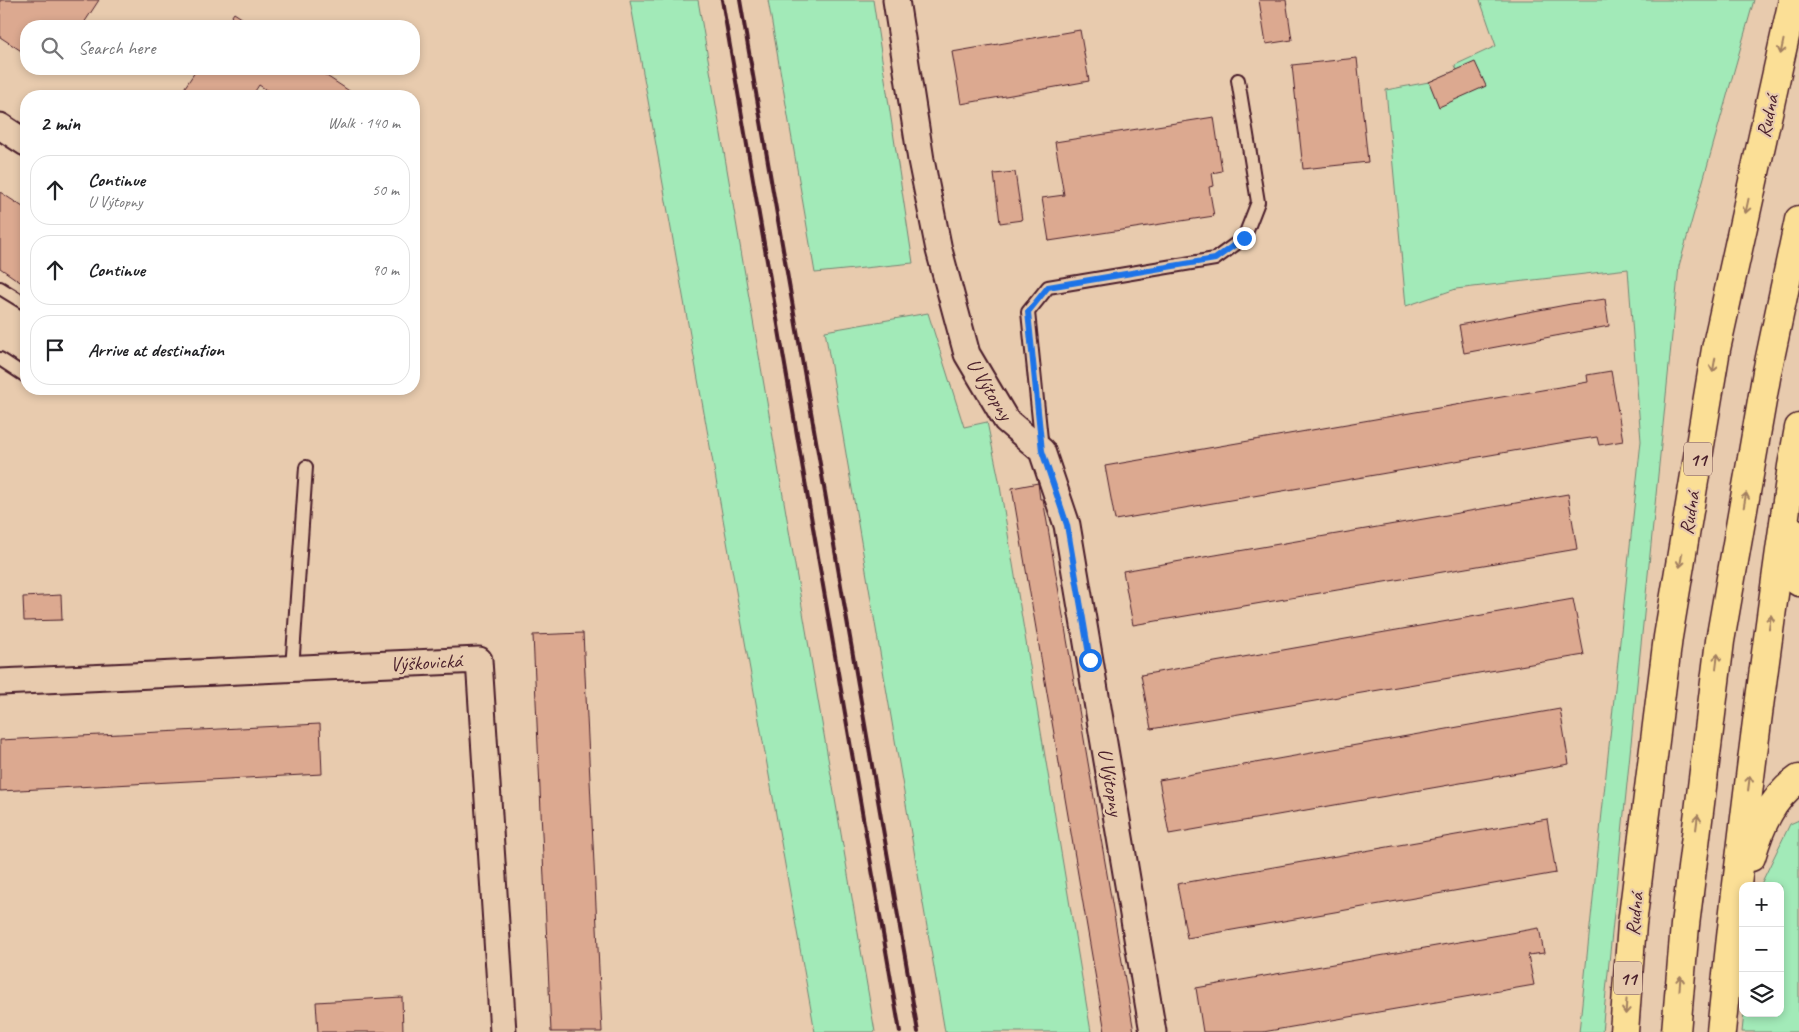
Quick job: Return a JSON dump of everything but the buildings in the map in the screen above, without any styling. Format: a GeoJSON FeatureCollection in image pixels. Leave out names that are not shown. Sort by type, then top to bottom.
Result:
{"type":"FeatureCollection","features":[{"type":"Feature","properties":{"kind":"highway","name":"Rudná"},"geometry":{"type":"LineString","coordinates":[[1624,1032],[1632,924],[1668,637],[1716,349],[1793,0]]}},
{"type":"Feature","properties":{"kind":"highway"},"geometry":{"type":"LineString","coordinates":[[1676,1032],[1685,924],[1720,642],[1767,372],[1799,220]]}},
{"type":"Feature","properties":{"kind":"highway"},"geometry":{"type":"LineString","coordinates":[[1721,1032],[1732,918],[1758,702],[1799,428]]}},
{"type":"Feature","properties":{"kind":"highway"},"geometry":{"type":"LineString","coordinates":[[1792,466],[1794,541],[1799,582]]}},
{"type":"Feature","properties":{"kind":"highway"},"geometry":{"type":"LineString","coordinates":[[1732,918],[1762,823],[1784,792],[1799,779]]}},
{"type":"Feature","properties":{"kind":"street","name":"U Výtopny"},"geometry":{"type":"LineString","coordinates":[[896,0],[921,160],[937,241],[967,354],[1006,420],[1042,451],[1067,525],[1153,1032]]}},
{"type":"Feature","properties":{"kind":"street"},"geometry":{"type":"LineString","coordinates":[[0,126],[20,139]]}},
{"type":"Feature","properties":{"kind":"street","name":"Výškovická"},"geometry":{"type":"LineString","coordinates":[[0,682],[479,660],[503,1032]]}},
{"type":"Feature","properties":{"kind":"lane"},"geometry":{"type":"LineString","coordinates":[[1042,451],[1028,312],[1048,287],[1215,259],[1244,238],[1258,202],[1238,80]]}},
{"type":"Feature","properties":{"kind":"lane"},"geometry":{"type":"LineString","coordinates":[[0,288],[20,300]]}},
{"type":"Feature","properties":{"kind":"lane"},"geometry":{"type":"LineString","coordinates":[[0,359],[20,372]]}},
{"type":"Feature","properties":{"kind":"lane"},"geometry":{"type":"LineString","coordinates":[[292,668],[306,467]]}},
{"type":"Feature","properties":{"kind":"green space"},"geometry":{"type":"Polygon","coordinates":[[[630,0],[698,0],[875,1032],[815,1032],[630,0]]]}},
{"type":"Feature","properties":{"kind":"green space"},"geometry":{"type":"Polygon","coordinates":[[[768,0],[873,0],[913,263],[815,273],[768,0]]]}},
{"type":"Feature","properties":{"kind":"green space"},"geometry":{"type":"Polygon","coordinates":[[[1480,0],[1754,0],[1679,266],[1602,1032],[1579,1032],[1641,441],[1628,269],[1456,289],[1406,306],[1386,90],[1429,82],[1457,70],[1455,65],[1496,46],[1480,0]]]}},
{"type":"Feature","properties":{"kind":"green space"},"geometry":{"type":"Polygon","coordinates":[[[928,313],[964,427],[987,422],[999,480],[1091,1032],[945,1032],[825,331],[928,313]]]}},
{"type":"Feature","properties":{"kind":"green space"},"geometry":{"type":"Polygon","coordinates":[[[1799,820],[1799,1032],[1742,1032],[1744,1017],[1784,1017],[1784,882],[1762,882],[1790,824],[1799,820]]]}},
{"type":"Feature","properties":{"kind":"railway"},"geometry":{"type":"LineString","coordinates":[[722,0],[900,1032]]}},
{"type":"Feature","properties":{"kind":"railway"},"geometry":{"type":"LineString","coordinates":[[740,0],[918,1032]]}},
{"type":"Feature","properties":{"kind":"route"},"geometry":{"type":"LineString","coordinates":[[1090,660],[1067,525],[1042,451],[1028,312],[1048,287],[1215,259],[1244,238]]}}]}
